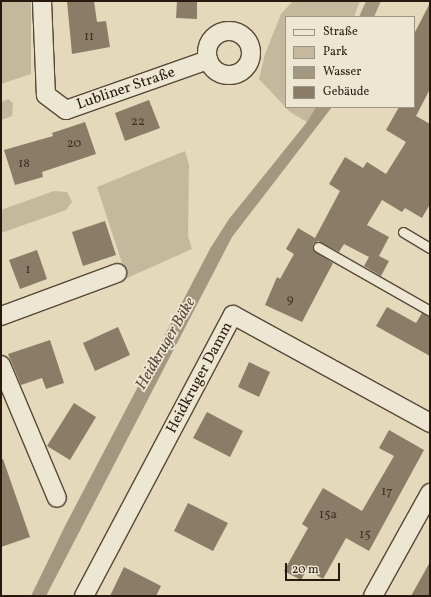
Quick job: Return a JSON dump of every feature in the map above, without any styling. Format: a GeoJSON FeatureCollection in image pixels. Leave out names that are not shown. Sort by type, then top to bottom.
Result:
{"type":"FeatureCollection","features":[{"type":"Feature","properties":{"kind":"street","name":"Lubliner Straße"},"geometry":{"type":"LineString","coordinates":[[42,1],[46,95],[66,110],[208,60]]}},
{"type":"Feature","properties":{"kind":"street"},"geometry":{"type":"LineString","coordinates":[[1,316],[117,273]]}},
{"type":"Feature","properties":{"kind":"street","name":"Heidkruger Damm"},"geometry":{"type":"LineString","coordinates":[[84,596],[233,315],[430,423]]}},
{"type":"Feature","properties":{"kind":"street"},"geometry":{"type":"LineString","coordinates":[[1,365],[57,498]]}},
{"type":"Feature","properties":{"kind":"street"},"geometry":{"type":"LineString","coordinates":[[373,596],[430,493]]}},
{"type":"Feature","properties":{"kind":"lane"},"geometry":{"type":"LineString","coordinates":[[403,232],[430,248]]}},
{"type":"Feature","properties":{"kind":"lane"},"geometry":{"type":"LineString","coordinates":[[318,247],[430,311]]}},
{"type":"Feature","properties":{"kind":"green space"},"geometry":{"type":"Polygon","coordinates":[[[1,1],[31,1],[31,74],[1,84],[1,1]]]}},
{"type":"Feature","properties":{"kind":"green space"},"geometry":{"type":"Polygon","coordinates":[[[293,1],[360,1],[354,16],[285,16],[285,107],[259,79],[265,54],[281,14],[293,1]]]}},
{"type":"Feature","properties":{"kind":"green space"},"geometry":{"type":"Polygon","coordinates":[[[8,99],[13,103],[12,116],[1,120],[1,102],[8,99]]]}},
{"type":"Feature","properties":{"kind":"green space"},"geometry":{"type":"Polygon","coordinates":[[[286,108],[315,108],[307,122],[290,112],[286,108]]]}},
{"type":"Feature","properties":{"kind":"green space"},"geometry":{"type":"Polygon","coordinates":[[[185,151],[189,165],[188,236],[192,249],[127,278],[97,187],[185,151]]]}},
{"type":"Feature","properties":{"kind":"green space"},"geometry":{"type":"Polygon","coordinates":[[[54,191],[67,192],[72,202],[66,210],[1,233],[1,210],[54,191]]]}},
{"type":"Feature","properties":{"kind":"water"},"geometry":{"type":"Polygon","coordinates":[[[366,1],[381,1],[374,16],[359,16],[366,1]]]}},
{"type":"Feature","properties":{"kind":"water","name":"Heidkruger Bäke"},"geometry":{"type":"Polygon","coordinates":[[[315,108],[331,108],[232,237],[46,596],[31,596],[65,526],[211,247],[229,219],[307,122],[315,108]]]}},
{"type":"Feature","properties":{"kind":"building"},"geometry":{"type":"Polygon","coordinates":[[[67,1],[94,1],[97,22],[106,21],[110,47],[72,54],[67,1]]]}},
{"type":"Feature","properties":{"kind":"building"},"geometry":{"type":"Polygon","coordinates":[[[177,1],[197,1],[197,19],[176,18],[177,1]]]}},
{"type":"Feature","properties":{"kind":"building"},"geometry":{"type":"Polygon","coordinates":[[[430,3],[430,89],[416,116],[430,124],[430,204],[422,218],[405,208],[402,212],[382,200],[367,225],[389,237],[379,256],[389,261],[381,276],[364,266],[369,257],[344,244],[339,252],[318,241],[313,244],[313,250],[333,263],[302,322],[265,305],[277,277],[280,279],[294,254],[286,249],[298,228],[315,238],[340,191],[329,184],[345,157],[363,168],[367,162],[386,174],[406,142],[386,130],[398,108],[415,108],[415,32],[430,3]]]}},
{"type":"Feature","properties":{"kind":"building"},"geometry":{"type":"Polygon","coordinates":[[[149,100],[160,128],[125,141],[115,113],[149,100]]]}},
{"type":"Feature","properties":{"kind":"building"},"geometry":{"type":"Polygon","coordinates":[[[85,122],[96,154],[42,172],[43,177],[15,185],[4,150],[53,136],[52,133],[85,122]]]}},
{"type":"Feature","properties":{"kind":"building"},"geometry":{"type":"Polygon","coordinates":[[[105,221],[116,255],[83,266],[72,232],[105,221]]]}},
{"type":"Feature","properties":{"kind":"building"},"geometry":{"type":"Polygon","coordinates":[[[37,250],[47,279],[20,289],[9,260],[37,250]]]}},
{"type":"Feature","properties":{"kind":"building"},"geometry":{"type":"Polygon","coordinates":[[[387,307],[416,323],[422,313],[430,317],[430,356],[376,326],[387,307]]]}},
{"type":"Feature","properties":{"kind":"building"},"geometry":{"type":"Polygon","coordinates":[[[118,327],[130,355],[95,371],[83,343],[118,327]]]}},
{"type":"Feature","properties":{"kind":"building"},"geometry":{"type":"Polygon","coordinates":[[[50,340],[64,383],[46,389],[42,378],[21,385],[8,354],[50,340]]]}},
{"type":"Feature","properties":{"kind":"building"},"geometry":{"type":"Polygon","coordinates":[[[249,362],[270,372],[259,397],[238,387],[249,362]]]}},
{"type":"Feature","properties":{"kind":"building"},"geometry":{"type":"Polygon","coordinates":[[[74,403],[96,417],[70,460],[47,446],[74,403]]]}},
{"type":"Feature","properties":{"kind":"building"},"geometry":{"type":"Polygon","coordinates":[[[207,412],[243,431],[230,457],[193,438],[207,412]]]}},
{"type":"Feature","properties":{"kind":"building"},"geometry":{"type":"Polygon","coordinates":[[[389,430],[424,450],[369,551],[346,538],[323,579],[307,569],[301,580],[284,571],[308,528],[302,524],[323,488],[362,511],[394,456],[379,448],[389,430]]]}},
{"type":"Feature","properties":{"kind":"building"},"geometry":{"type":"Polygon","coordinates":[[[3,459],[30,537],[1,547],[1,460],[3,459]]]}},
{"type":"Feature","properties":{"kind":"building"},"geometry":{"type":"Polygon","coordinates":[[[188,503],[228,523],[213,551],[174,531],[188,503]]]}},
{"type":"Feature","properties":{"kind":"building"},"geometry":{"type":"Polygon","coordinates":[[[430,562],[430,596],[411,596],[430,562]]]}},
{"type":"Feature","properties":{"kind":"building"},"geometry":{"type":"Polygon","coordinates":[[[124,567],[161,586],[156,596],[110,596],[124,567]]]}}]}
